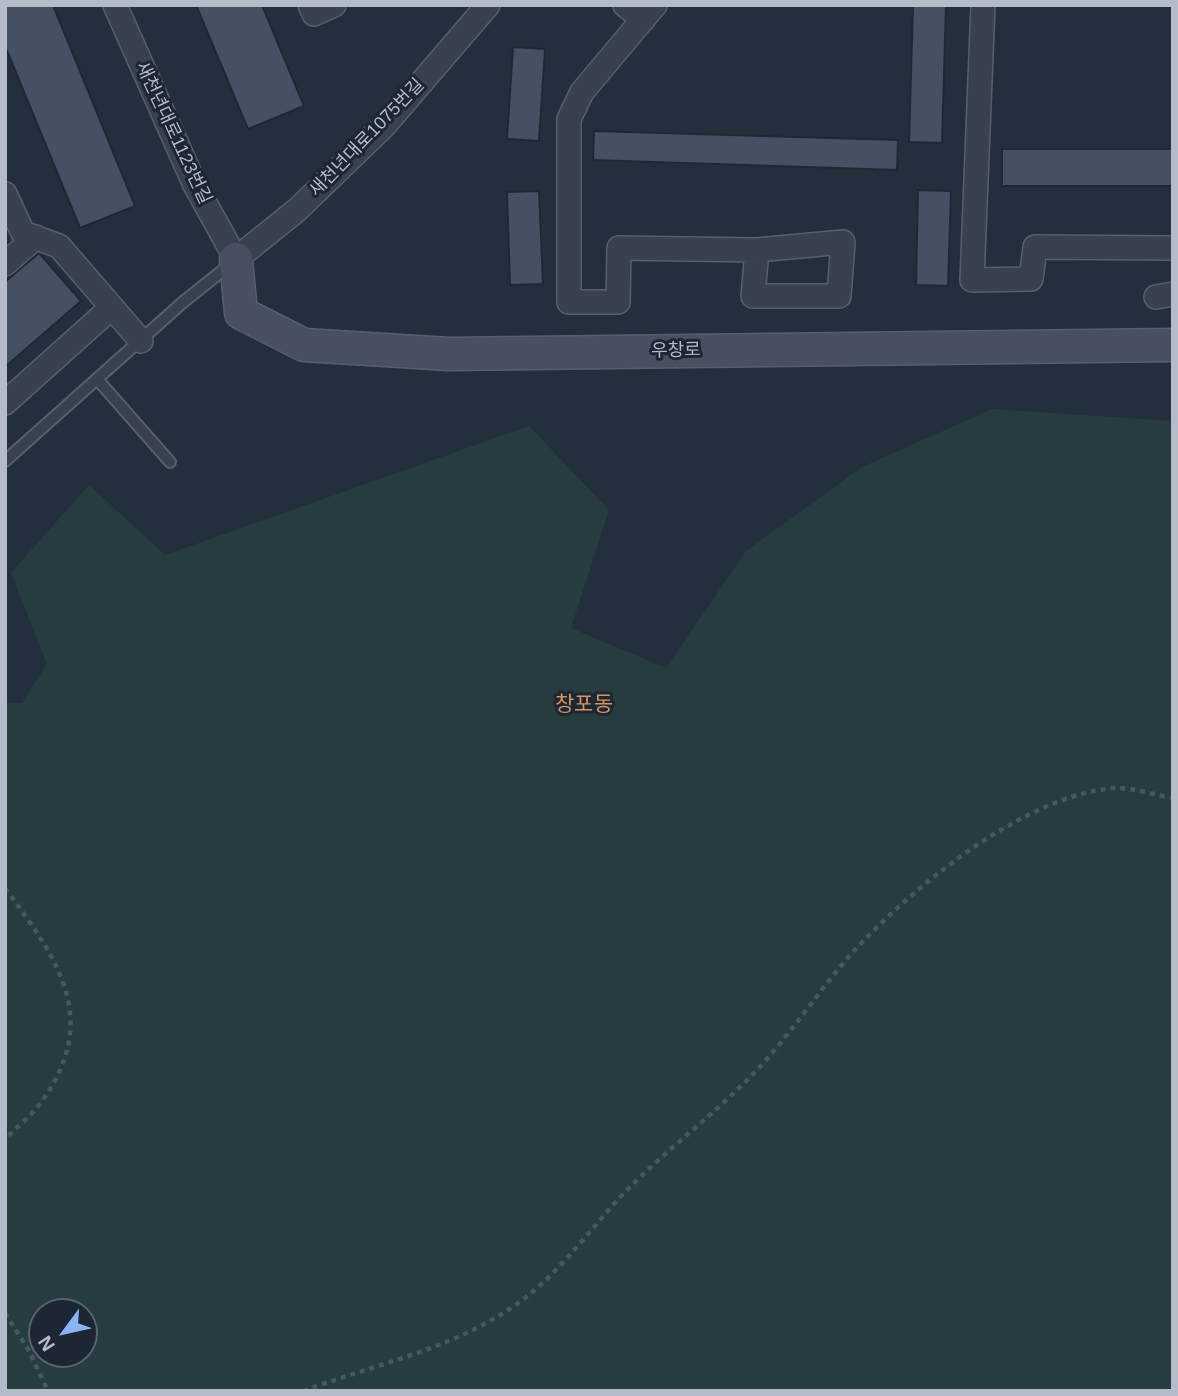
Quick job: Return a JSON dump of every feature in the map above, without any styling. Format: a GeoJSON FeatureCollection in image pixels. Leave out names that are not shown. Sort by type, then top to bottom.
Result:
{"type":"FeatureCollection","features":[{"type":"Feature","properties":{"kind":"main road","name":"우창로"},"geometry":{"type":"LineString","coordinates":[[236,260],[241,313],[304,345],[449,354],[1173,345]]}},
{"type":"Feature","properties":{"kind":"street","name":"새천년대로1123번길"},"geometry":{"type":"LineString","coordinates":[[115,5],[195,184],[236,260]]}},
{"type":"Feature","properties":{"kind":"street"},"geometry":{"type":"LineString","coordinates":[[310,5],[314,14],[334,5]]}},
{"type":"Feature","properties":{"kind":"street","name":"새천년대로1075번길"},"geometry":{"type":"LineString","coordinates":[[236,260],[297,210],[384,126],[488,5]]}},
{"type":"Feature","properties":{"kind":"street"},"geometry":{"type":"LineString","coordinates":[[625,5],[649,13],[582,92],[569,119],[569,302],[618,302],[619,248],[757,250]]}},
{"type":"Feature","properties":{"kind":"street"},"geometry":{"type":"LineString","coordinates":[[983,5],[972,280],[1031,279],[1035,247],[1173,248]]}},
{"type":"Feature","properties":{"kind":"street"},"geometry":{"type":"LineString","coordinates":[[5,194],[23,233],[59,246],[141,341]]}},
{"type":"Feature","properties":{"kind":"street"},"geometry":{"type":"LineString","coordinates":[[5,264],[36,237]]}},
{"type":"Feature","properties":{"kind":"street"},"geometry":{"type":"LineString","coordinates":[[5,404],[111,308]]}},
{"type":"Feature","properties":{"kind":"lane"},"geometry":{"type":"LineString","coordinates":[[5,461],[236,260]]}},
{"type":"Feature","properties":{"kind":"lane"},"geometry":{"type":"LineString","coordinates":[[97,379],[170,462]]}},
{"type":"Feature","properties":{"kind":"path"},"geometry":{"type":"LineString","coordinates":[[303,1391],[429,1351],[472,1330],[540,1286],[557,1272],[629,1188],[756,1071],[854,952],[922,887],[978,844],[1047,806],[1074,795],[1116,788],[1173,798]]}},
{"type":"Feature","properties":{"kind":"path"},"geometry":{"type":"LineString","coordinates":[[5,888],[38,933],[66,984],[72,1014],[62,1064],[40,1105],[5,1139]]}},
{"type":"Feature","properties":{"kind":"path"},"geometry":{"type":"LineString","coordinates":[[5,1313],[29,1351],[48,1391]]}},
{"type":"Feature","properties":{"kind":"green space"},"geometry":{"type":"Polygon","coordinates":[[[992,409],[1173,421],[1173,1391],[5,1391],[5,703],[22,703],[47,664],[11,573],[89,485],[165,555],[529,426],[609,510],[571,628],[666,668],[746,551],[862,467],[992,409]]]}},
{"type":"Feature","properties":{"kind":"building"},"geometry":{"type":"Polygon","coordinates":[[[5,5],[53,5],[135,206],[80,228],[5,46],[5,5]]]}},
{"type":"Feature","properties":{"kind":"building"},"geometry":{"type":"Polygon","coordinates":[[[196,5],[262,5],[304,106],[248,129],[196,5]]]}},
{"type":"Feature","properties":{"kind":"building"},"geometry":{"type":"Polygon","coordinates":[[[913,5],[946,5],[942,143],[909,142],[913,5]]]}},
{"type":"Feature","properties":{"kind":"building"},"geometry":{"type":"Polygon","coordinates":[[[513,47],[545,49],[539,141],[507,139],[513,47]]]}},
{"type":"Feature","properties":{"kind":"building"},"geometry":{"type":"Polygon","coordinates":[[[594,131],[898,140],[897,170],[593,160],[594,131]]]}},
{"type":"Feature","properties":{"kind":"building"},"geometry":{"type":"Polygon","coordinates":[[[1002,149],[1173,149],[1173,186],[1002,186],[1002,149]]]}},
{"type":"Feature","properties":{"kind":"building"},"geometry":{"type":"Polygon","coordinates":[[[918,190],[951,191],[948,286],[916,285],[918,190]]]}},
{"type":"Feature","properties":{"kind":"building"},"geometry":{"type":"Polygon","coordinates":[[[539,191],[543,284],[510,285],[507,192],[539,191]]]}},
{"type":"Feature","properties":{"kind":"building"},"geometry":{"type":"Polygon","coordinates":[[[39,253],[81,301],[5,367],[5,282],[39,253]]]}},
{"type":"Feature","properties":{"kind":"district","name":"창포동"},"geometry":{"type":"Point","coordinates":[584,705]}}]}
